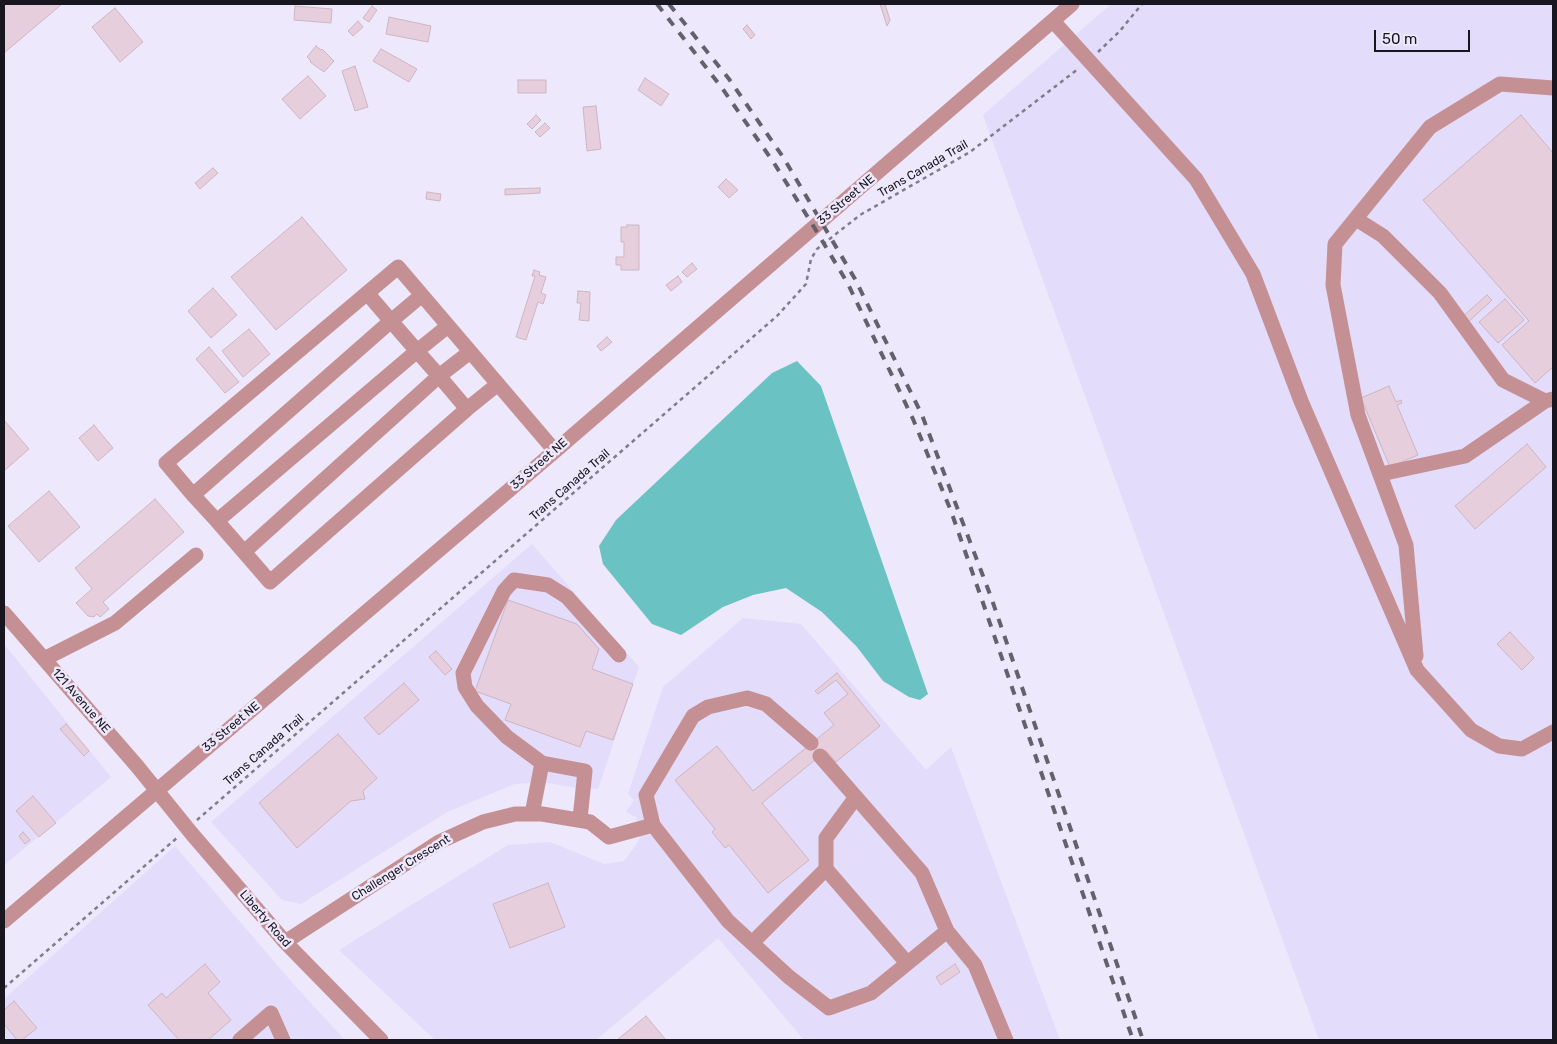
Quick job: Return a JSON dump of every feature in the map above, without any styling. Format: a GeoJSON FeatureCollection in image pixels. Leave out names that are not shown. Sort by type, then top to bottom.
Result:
{"type":"FeatureCollection","features":[{"type":"Feature","properties":{"kind":"street","name":"33 Street NE"},"geometry":{"type":"LineString","coordinates":[[4,921],[555,451],[1072,4]]}},
{"type":"Feature","properties":{"kind":"street"},"geometry":{"type":"LineString","coordinates":[[1052,21],[1196,179],[1253,274],[1301,402],[1417,670],[1471,730],[1499,746],[1522,749],[1553,732]]}},
{"type":"Feature","properties":{"kind":"street"},"geometry":{"type":"LineString","coordinates":[[1417,670],[1406,545],[1358,415],[1333,285],[1335,244],[1430,127],[1500,84],[1553,88]]}},
{"type":"Feature","properties":{"kind":"street"},"geometry":{"type":"LineString","coordinates":[[1356,219],[1384,236],[1440,293],[1504,380],[1549,400]]}},
{"type":"Feature","properties":{"kind":"street"},"geometry":{"type":"LineString","coordinates":[[498,384],[270,582],[166,463],[398,266],[555,451]]}},
{"type":"Feature","properties":{"kind":"street"},"geometry":{"type":"LineString","coordinates":[[367,293],[467,409]]}},
{"type":"Feature","properties":{"kind":"street"},"geometry":{"type":"LineString","coordinates":[[193,495],[422,295]]}},
{"type":"Feature","properties":{"kind":"street"},"geometry":{"type":"LineString","coordinates":[[217,521],[448,326]]}},
{"type":"Feature","properties":{"kind":"street"},"geometry":{"type":"LineString","coordinates":[[244,552],[439,376],[470,352]]}},
{"type":"Feature","properties":{"kind":"street"},"geometry":{"type":"LineString","coordinates":[[1381,474],[1465,456],[1549,400]]}},
{"type":"Feature","properties":{"kind":"street"},"geometry":{"type":"LineString","coordinates":[[44,659],[115,623],[196,555]]}},
{"type":"Feature","properties":{"kind":"street"},"geometry":{"type":"LineString","coordinates":[[580,819],[585,771],[542,763],[507,737],[477,706],[465,687],[463,673],[504,591],[514,580],[548,585],[567,597],[619,655]]}},
{"type":"Feature","properties":{"kind":"street","name":"121 Avenue NE"},"geometry":{"type":"LineString","coordinates":[[4,613],[157,790]]}},
{"type":"Feature","properties":{"kind":"street"},"geometry":{"type":"LineString","coordinates":[[947,931],[871,993],[829,1008],[789,977],[728,921],[654,825],[646,795],[693,716],[708,708],[747,698],[766,704],[816,749],[922,874],[947,931],[975,965],[1000,1038]]}},
{"type":"Feature","properties":{"kind":"street"},"geometry":{"type":"LineString","coordinates":[[532,814],[542,763]]}},
{"type":"Feature","properties":{"kind":"street","name":"Liberty Road"},"geometry":{"type":"LineString","coordinates":[[157,790],[187,828],[285,942],[381,1040]]}},
{"type":"Feature","properties":{"kind":"street"},"geometry":{"type":"LineString","coordinates":[[856,797],[826,838],[826,869],[907,964]]}},
{"type":"Feature","properties":{"kind":"street","name":"Challenger Crescent"},"geometry":{"type":"LineString","coordinates":[[285,942],[439,842],[483,822],[515,814],[580,819],[590,822],[610,837],[654,825]]}},
{"type":"Feature","properties":{"kind":"street"},"geometry":{"type":"LineString","coordinates":[[752,943],[826,869]]}},
{"type":"Feature","properties":{"kind":"street"},"geometry":{"type":"LineString","coordinates":[[240,1040],[271,1013],[283,1040]]}},
{"type":"Feature","properties":{"kind":"path","name":"Trans Canada Trail"},"geometry":{"type":"LineString","coordinates":[[4,988],[777,316],[806,284],[811,259],[817,249],[860,216],[970,152],[1088,61],[1118,32],[1142,4]]}},
{"type":"Feature","properties":{"kind":"shaded area"},"geometry":{"type":"Polygon","coordinates":[[[1111,4],[1553,4],[1553,1040],[1319,1040],[983,115],[1111,4]]]}},
{"type":"Feature","properties":{"kind":"shaded area"},"geometry":{"type":"Polygon","coordinates":[[[797,361],[821,386],[928,694],[920,700],[909,697],[883,681],[857,647],[822,612],[786,588],[753,595],[723,607],[681,635],[652,624],[603,564],[599,546],[616,520],[772,373],[797,361]]]}},
{"type":"Feature","properties":{"kind":"shaded area"},"geometry":{"type":"Polygon","coordinates":[[[532,544],[639,667],[598,789],[583,789],[542,782],[515,784],[447,812],[301,904],[282,900],[211,822],[532,544]]]}},
{"type":"Feature","properties":{"kind":"shaded area"},"geometry":{"type":"Polygon","coordinates":[[[743,618],[801,624],[926,770],[951,747],[1060,1040],[804,1040],[718,938],[596,1040],[435,1040],[339,950],[508,845],[550,842],[604,864],[624,861],[642,833],[636,817],[626,812],[634,800],[628,794],[663,687],[743,618]]]}},
{"type":"Feature","properties":{"kind":"shaded area"},"geometry":{"type":"Polygon","coordinates":[[[4,644],[111,777],[4,865],[4,644]]]}},
{"type":"Feature","properties":{"kind":"shaded area"},"geometry":{"type":"Polygon","coordinates":[[[175,846],[296,987],[345,1040],[4,1040],[4,999],[175,846]]]}},
{"type":"Feature","properties":{"kind":"building"},"geometry":{"type":"Polygon","coordinates":[[[6,4],[62,4],[4,53],[4,6],[6,4]]]}},
{"type":"Feature","properties":{"kind":"building"},"geometry":{"type":"Polygon","coordinates":[[[880,4],[885,4],[890,20],[887,26],[880,4]]]}},
{"type":"Feature","properties":{"kind":"building"},"geometry":{"type":"Polygon","coordinates":[[[295,6],[332,9],[331,23],[294,20],[295,6]]]}},
{"type":"Feature","properties":{"kind":"building"},"geometry":{"type":"Polygon","coordinates":[[[372,6],[377,10],[369,22],[363,18],[372,6]]]}},
{"type":"Feature","properties":{"kind":"building"},"geometry":{"type":"Polygon","coordinates":[[[115,8],[143,42],[120,62],[92,27],[115,8]]]}},
{"type":"Feature","properties":{"kind":"building"},"geometry":{"type":"Polygon","coordinates":[[[389,17],[431,26],[428,42],[386,34],[389,17]]]}},
{"type":"Feature","properties":{"kind":"building"},"geometry":{"type":"Polygon","coordinates":[[[358,21],[363,27],[353,36],[348,31],[358,21]]]}},
{"type":"Feature","properties":{"kind":"building"},"geometry":{"type":"Polygon","coordinates":[[[747,25],[755,35],[751,39],[743,29],[747,25]]]}},
{"type":"Feature","properties":{"kind":"building"},"geometry":{"type":"Polygon","coordinates":[[[316,46],[322,49],[334,61],[324,72],[310,62],[307,57],[316,46]]]}},
{"type":"Feature","properties":{"kind":"building"},"geometry":{"type":"Polygon","coordinates":[[[381,49],[417,69],[409,82],[373,61],[381,49]]]}},
{"type":"Feature","properties":{"kind":"building"},"geometry":{"type":"Polygon","coordinates":[[[355,66],[368,107],[355,111],[342,71],[355,66]]]}},
{"type":"Feature","properties":{"kind":"building"},"geometry":{"type":"Polygon","coordinates":[[[308,76],[326,96],[300,119],[282,99],[308,76]]]}},
{"type":"Feature","properties":{"kind":"building"},"geometry":{"type":"Polygon","coordinates":[[[645,78],[669,94],[661,106],[638,90],[645,78]]]}},
{"type":"Feature","properties":{"kind":"building"},"geometry":{"type":"Polygon","coordinates":[[[518,80],[546,80],[546,93],[518,93],[518,80]]]}},
{"type":"Feature","properties":{"kind":"building"},"geometry":{"type":"Polygon","coordinates":[[[596,106],[601,149],[587,151],[583,107],[596,106]]]}},
{"type":"Feature","properties":{"kind":"building"},"geometry":{"type":"Polygon","coordinates":[[[536,115],[541,120],[532,129],[527,124],[536,115]]]}},
{"type":"Feature","properties":{"kind":"building"},"geometry":{"type":"Polygon","coordinates":[[[1521,115],[1553,153],[1553,367],[1535,383],[1502,345],[1529,321],[1423,200],[1521,115]]]}},
{"type":"Feature","properties":{"kind":"building"},"geometry":{"type":"Polygon","coordinates":[[[545,123],[550,128],[540,137],[535,132],[545,123]]]}},
{"type":"Feature","properties":{"kind":"building"},"geometry":{"type":"Polygon","coordinates":[[[213,168],[218,173],[200,189],[195,183],[213,168]]]}},
{"type":"Feature","properties":{"kind":"building"},"geometry":{"type":"Polygon","coordinates":[[[726,179],[738,190],[729,198],[718,187],[726,179]]]}},
{"type":"Feature","properties":{"kind":"building"},"geometry":{"type":"Polygon","coordinates":[[[540,188],[540,193],[505,195],[505,189],[540,188]]]}},
{"type":"Feature","properties":{"kind":"building"},"geometry":{"type":"Polygon","coordinates":[[[427,192],[441,194],[440,201],[426,199],[427,192]]]}},
{"type":"Feature","properties":{"kind":"building"},"geometry":{"type":"Polygon","coordinates":[[[302,217],[347,270],[276,330],[231,277],[302,217]]]}},
{"type":"Feature","properties":{"kind":"building"},"geometry":{"type":"Polygon","coordinates":[[[627,225],[639,225],[639,270],[621,270],[621,265],[616,265],[616,257],[624,257],[621,227],[627,227],[627,225]]]}},
{"type":"Feature","properties":{"kind":"building"},"geometry":{"type":"Polygon","coordinates":[[[692,263],[697,269],[687,277],[682,272],[692,263]]]}},
{"type":"Feature","properties":{"kind":"building"},"geometry":{"type":"Polygon","coordinates":[[[534,270],[540,272],[539,275],[546,277],[541,293],[546,295],[543,304],[538,302],[526,340],[516,337],[535,276],[532,276],[534,270]]]}},
{"type":"Feature","properties":{"kind":"building"},"geometry":{"type":"Polygon","coordinates":[[[678,276],[682,282],[671,291],[666,285],[678,276]]]}},
{"type":"Feature","properties":{"kind":"building"},"geometry":{"type":"Polygon","coordinates":[[[213,288],[237,315],[211,338],[188,311],[213,288]]]}},
{"type":"Feature","properties":{"kind":"building"},"geometry":{"type":"Polygon","coordinates":[[[578,291],[590,292],[589,321],[579,320],[581,303],[577,303],[578,291]]]}},
{"type":"Feature","properties":{"kind":"building"},"geometry":{"type":"Polygon","coordinates":[[[1487,295],[1492,300],[1466,324],[1461,318],[1487,295]]]}},
{"type":"Feature","properties":{"kind":"building"},"geometry":{"type":"Polygon","coordinates":[[[1505,299],[1524,320],[1498,343],[1479,322],[1505,299]]]}},
{"type":"Feature","properties":{"kind":"building"},"geometry":{"type":"Polygon","coordinates":[[[249,329],[270,354],[243,377],[222,351],[249,329]]]}},
{"type":"Feature","properties":{"kind":"building"},"geometry":{"type":"Polygon","coordinates":[[[607,337],[612,342],[601,351],[597,346],[607,337]]]}},
{"type":"Feature","properties":{"kind":"building"},"geometry":{"type":"Polygon","coordinates":[[[209,347],[239,382],[225,393],[196,359],[209,347]]]}},
{"type":"Feature","properties":{"kind":"building"},"geometry":{"type":"Polygon","coordinates":[[[1389,386],[1396,402],[1401,400],[1402,403],[1397,405],[1418,455],[1390,467],[1361,398],[1389,386]]]}},
{"type":"Feature","properties":{"kind":"building"},"geometry":{"type":"Polygon","coordinates":[[[4,420],[29,449],[4,471],[4,420]]]}},
{"type":"Feature","properties":{"kind":"building"},"geometry":{"type":"Polygon","coordinates":[[[94,425],[113,448],[98,461],[79,438],[94,425]]]}},
{"type":"Feature","properties":{"kind":"building"},"geometry":{"type":"Polygon","coordinates":[[[1527,444],[1546,467],[1475,529],[1455,506],[1527,444]]]}},
{"type":"Feature","properties":{"kind":"building"},"geometry":{"type":"Polygon","coordinates":[[[49,491],[80,527],[39,562],[8,526],[49,491]]]}},
{"type":"Feature","properties":{"kind":"building"},"geometry":{"type":"Polygon","coordinates":[[[155,499],[184,532],[103,602],[109,609],[100,617],[97,614],[94,617],[88,616],[76,603],[92,589],[75,568],[155,499]]]}},
{"type":"Feature","properties":{"kind":"building"},"geometry":{"type":"Polygon","coordinates":[[[508,600],[577,624],[599,649],[592,669],[633,684],[613,740],[586,731],[580,747],[505,720],[511,704],[475,691],[508,600]]]}},
{"type":"Feature","properties":{"kind":"building"},"geometry":{"type":"Polygon","coordinates":[[[1510,632],[1534,658],[1522,670],[1497,644],[1510,632]]]}},
{"type":"Feature","properties":{"kind":"building"},"geometry":{"type":"Polygon","coordinates":[[[436,651],[452,669],[445,675],[429,657],[436,651]]]}},
{"type":"Feature","properties":{"kind":"building"},"geometry":{"type":"Polygon","coordinates":[[[837,673],[880,726],[836,762],[826,751],[762,803],[809,860],[768,893],[729,845],[725,848],[712,832],[715,829],[675,780],[717,746],[753,791],[834,725],[824,713],[848,694],[836,680],[818,694],[815,691],[837,673]]]}},
{"type":"Feature","properties":{"kind":"building"},"geometry":{"type":"Polygon","coordinates":[[[404,683],[419,700],[379,735],[364,718],[404,683]]]}},
{"type":"Feature","properties":{"kind":"building"},"geometry":{"type":"Polygon","coordinates":[[[66,724],[89,751],[84,756],[60,729],[66,724]]]}},
{"type":"Feature","properties":{"kind":"building"},"geometry":{"type":"Polygon","coordinates":[[[338,734],[377,778],[363,791],[365,799],[351,801],[297,848],[259,803],[338,734]]]}},
{"type":"Feature","properties":{"kind":"building"},"geometry":{"type":"Polygon","coordinates":[[[33,796],[56,823],[39,837],[16,811],[33,796]]]}},
{"type":"Feature","properties":{"kind":"building"},"geometry":{"type":"Polygon","coordinates":[[[23,832],[30,840],[25,844],[19,836],[23,832]]]}},
{"type":"Feature","properties":{"kind":"building"},"geometry":{"type":"Polygon","coordinates":[[[548,883],[565,927],[510,948],[493,904],[548,883]]]}},
{"type":"Feature","properties":{"kind":"building"},"geometry":{"type":"Polygon","coordinates":[[[205,964],[220,982],[208,993],[231,1020],[208,1040],[179,1040],[148,1005],[162,993],[166,998],[205,964]]]}},
{"type":"Feature","properties":{"kind":"building"},"geometry":{"type":"Polygon","coordinates":[[[955,964],[960,972],[941,985],[936,977],[955,964]]]}},
{"type":"Feature","properties":{"kind":"building"},"geometry":{"type":"Polygon","coordinates":[[[14,1001],[37,1028],[22,1040],[17,1040],[4,1024],[4,1010],[14,1001]]]}},
{"type":"Feature","properties":{"kind":"building"},"geometry":{"type":"Polygon","coordinates":[[[646,1016],[666,1040],[617,1040],[646,1016]]]}},
{"type":"Feature","properties":{"kind":"railway"},"geometry":{"type":"LineString","coordinates":[[657,4],[722,88],[774,163],[814,227],[848,284],[913,419],[951,511],[1133,1040]]}},
{"type":"Feature","properties":{"kind":"railway"},"geometry":{"type":"LineString","coordinates":[[669,4],[729,79],[783,157],[855,279],[922,415],[991,597],[1143,1040]]}}]}
